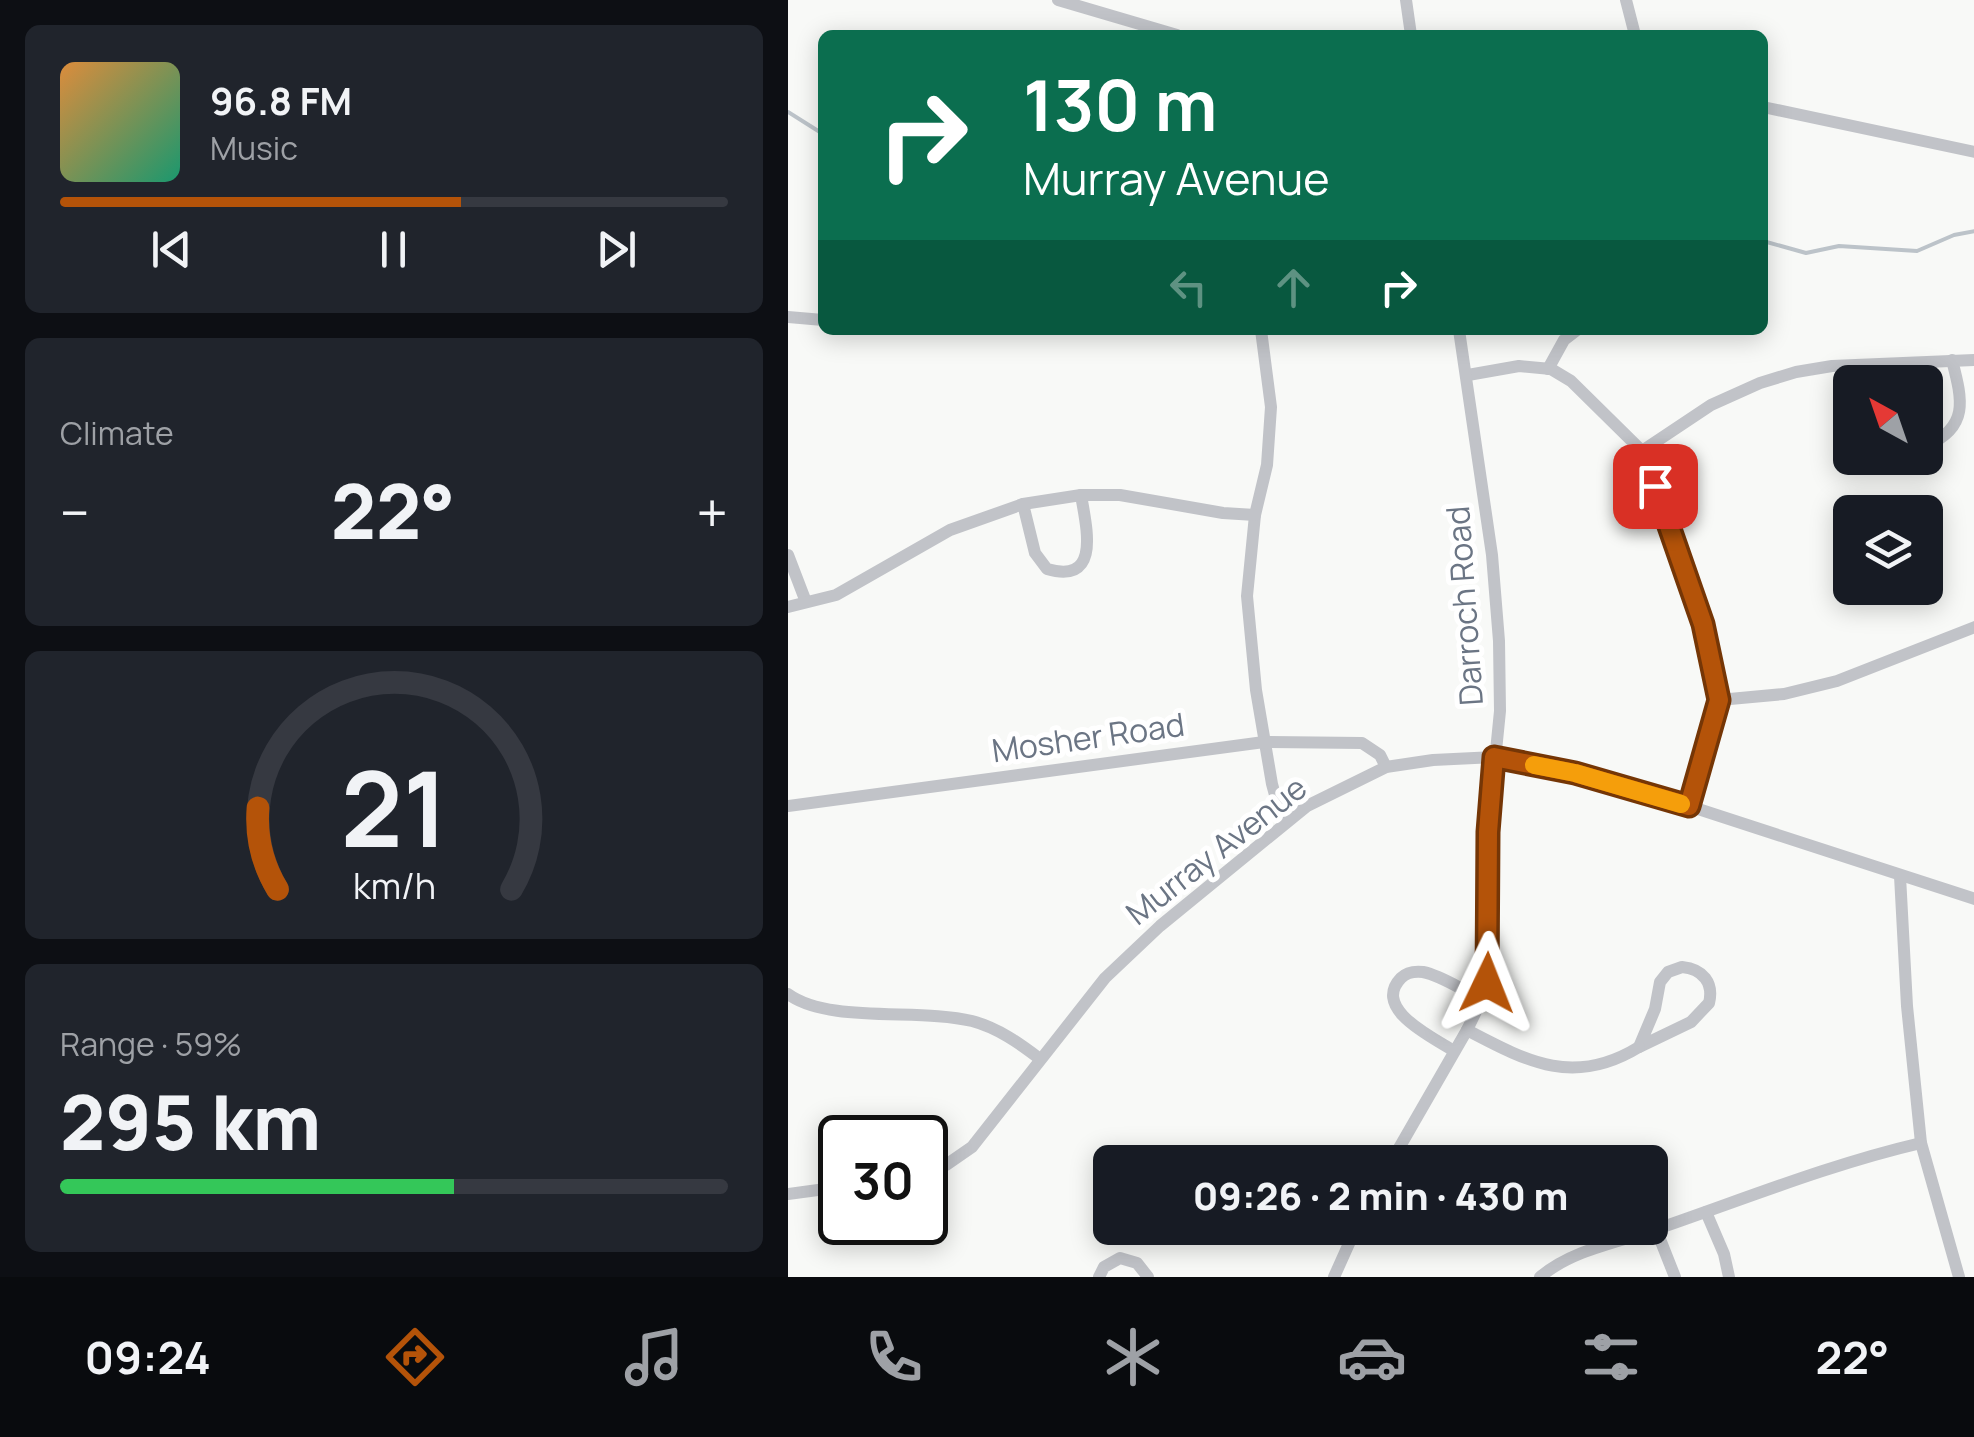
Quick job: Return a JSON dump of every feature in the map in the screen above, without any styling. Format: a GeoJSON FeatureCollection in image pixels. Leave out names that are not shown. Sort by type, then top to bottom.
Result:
{"type":"FeatureCollection","features":[{"type":"Feature","properties":{"kind":"street"},"geometry":{"type":"LineString","coordinates":[[1058,0],[1160,30]]}},
{"type":"Feature","properties":{"kind":"street"},"geometry":{"type":"LineString","coordinates":[[1406,0],[1410,30]]}},
{"type":"Feature","properties":{"kind":"street"},"geometry":{"type":"LineString","coordinates":[[1626,0],[1634,30]]}},
{"type":"Feature","properties":{"kind":"street"},"geometry":{"type":"LineString","coordinates":[[1768,108],[1974,152]]}},
{"type":"Feature","properties":{"kind":"street"},"geometry":{"type":"LineString","coordinates":[[788,318],[818,320]]}},
{"type":"Feature","properties":{"kind":"street"},"geometry":{"type":"LineString","coordinates":[[1262,335],[1271,407],[1267,465],[1255,515],[1247,596],[1251,658],[1264,742],[1283,824]]}},
{"type":"Feature","properties":{"kind":"street","name":"Darroch Road"},"geometry":{"type":"LineString","coordinates":[[1401,1145],[1467,1030],[1482,999],[1489,968],[1488,832],[1500,711],[1498,641],[1492,555],[1459,335]]}},
{"type":"Feature","properties":{"kind":"street"},"geometry":{"type":"LineString","coordinates":[[1548,369],[1570,335]]}},
{"type":"Feature","properties":{"kind":"street"},"geometry":{"type":"LineString","coordinates":[[1943,437],[1957,420],[1962,405],[1952,360]]}},
{"type":"Feature","properties":{"kind":"street"},"geometry":{"type":"LineString","coordinates":[[1890,365],[1974,360]]}},
{"type":"Feature","properties":{"kind":"street"},"geometry":{"type":"LineString","coordinates":[[1468,375],[1519,366],[1548,369],[1571,381],[1642,451],[1703,624],[1719,700],[1689,806]]}},
{"type":"Feature","properties":{"kind":"street"},"geometry":{"type":"LineString","coordinates":[[1642,451],[1712,405],[1760,383],[1833,366]]}},
{"type":"Feature","properties":{"kind":"street"},"geometry":{"type":"LineString","coordinates":[[788,607],[853,587],[950,530],[1023,504],[1081,495],[1120,494],[1255,515]]}},
{"type":"Feature","properties":{"kind":"street"},"geometry":{"type":"LineString","coordinates":[[1023,504],[1036,556],[1047,569],[1067,572],[1079,566],[1087,553],[1081,495]]}},
{"type":"Feature","properties":{"kind":"street"},"geometry":{"type":"LineString","coordinates":[[788,555],[806,602]]}},
{"type":"Feature","properties":{"kind":"street"},"geometry":{"type":"LineString","coordinates":[[1719,700],[1784,694],[1837,682],[1974,627]]}},
{"type":"Feature","properties":{"kind":"street","name":"Mosher Road"},"geometry":{"type":"LineString","coordinates":[[788,806],[1264,742],[1362,743],[1380,755],[1386,767]]}},
{"type":"Feature","properties":{"kind":"street","name":"Murray Avenue"},"geometry":{"type":"LineString","coordinates":[[948,1164],[972,1146],[1105,978],[1160,926],[1306,806],[1386,767],[1494,757],[1575,773],[1974,899]]}},
{"type":"Feature","properties":{"kind":"street"},"geometry":{"type":"LineString","coordinates":[[1900,876],[1907,1006],[1921,1143],[1959,1277]]}},
{"type":"Feature","properties":{"kind":"street"},"geometry":{"type":"LineString","coordinates":[[1467,1030],[1508,1051],[1558,1067],[1600,1066],[1691,1022],[1711,996],[1706,977],[1692,968],[1668,972],[1660,982],[1655,1009],[1639,1046]]}},
{"type":"Feature","properties":{"kind":"street"},"geometry":{"type":"LineString","coordinates":[[1454,1051],[1403,1017],[1393,998],[1397,983],[1410,972],[1424,972],[1482,999]]}},
{"type":"Feature","properties":{"kind":"street"},"geometry":{"type":"LineString","coordinates":[[788,994],[802,1003],[831,1010],[970,1021],[997,1030],[1040,1058]]}},
{"type":"Feature","properties":{"kind":"street"},"geometry":{"type":"LineString","coordinates":[[1668,1226],[1866,1156],[1921,1143]]}},
{"type":"Feature","properties":{"kind":"street"},"geometry":{"type":"LineString","coordinates":[[788,1194],[818,1190]]}},
{"type":"Feature","properties":{"kind":"street"},"geometry":{"type":"LineString","coordinates":[[1706,1212],[1724,1254],[1728,1277]]}},
{"type":"Feature","properties":{"kind":"street"},"geometry":{"type":"LineString","coordinates":[[1334,1277],[1348,1245]]}},
{"type":"Feature","properties":{"kind":"street"},"geometry":{"type":"LineString","coordinates":[[1540,1277],[1573,1257],[1610,1245]]}},
{"type":"Feature","properties":{"kind":"street"},"geometry":{"type":"LineString","coordinates":[[1662,1245],[1675,1277]]}},
{"type":"Feature","properties":{"kind":"street"},"geometry":{"type":"LineString","coordinates":[[1099,1277],[1104,1267],[1120,1258],[1138,1262],[1148,1277]]}},
{"type":"Feature","properties":{"kind":"waterway"},"geometry":{"type":"LineString","coordinates":[[788,112],[818,131]]}},
{"type":"Feature","properties":{"kind":"waterway"},"geometry":{"type":"LineString","coordinates":[[1768,242],[1806,253],[1839,246],[1917,251],[1954,235],[1975,231]]}},
{"type":"Feature","properties":{"kind":"slow traffic"},"geometry":{"type":"LineString","coordinates":[[1534,765],[1681,804]]}},
{"type":"Feature","properties":{"kind":"route"},"geometry":{"type":"LineString","coordinates":[[1487,983],[1488,832],[1494,757],[1575,773],[1689,806],[1719,700],[1703,624],[1655,486]]}}]}
